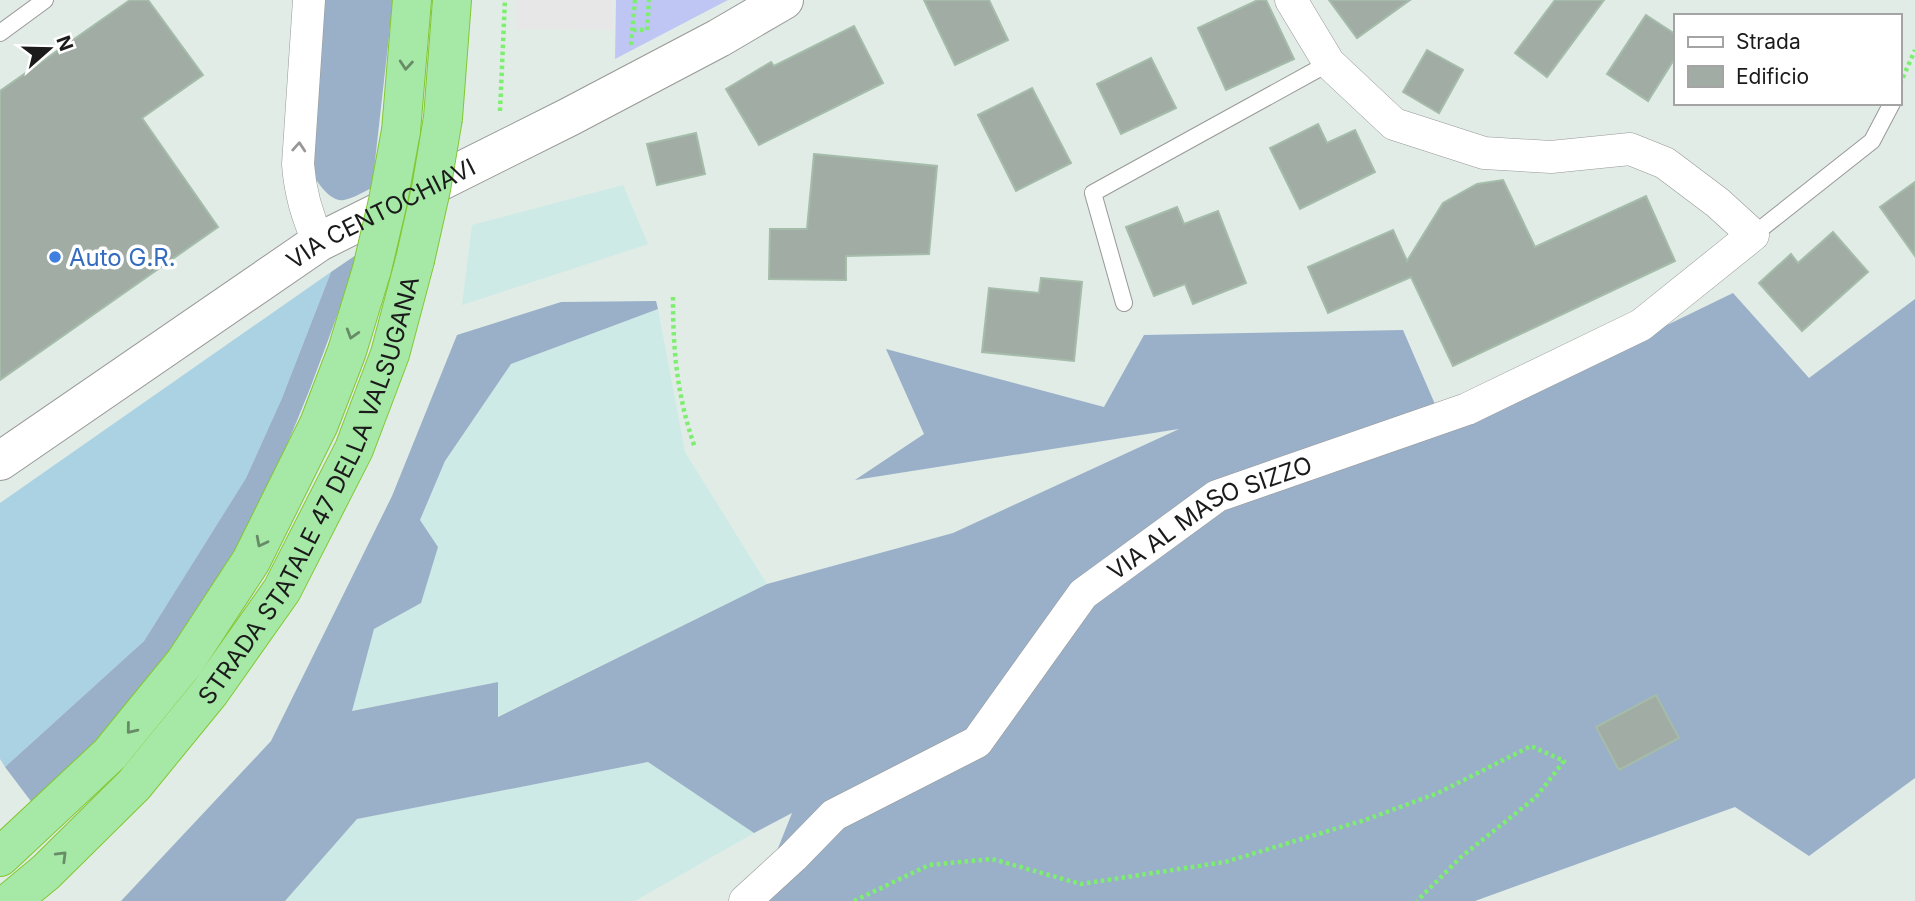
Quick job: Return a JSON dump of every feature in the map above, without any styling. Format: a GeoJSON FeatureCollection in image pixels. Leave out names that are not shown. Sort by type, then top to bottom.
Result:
{"type":"FeatureCollection","features":[{"type":"Feature","properties":{"kind":"highway","name":"STRADA STATALE 47 DELLA VALSUGANA"},"geometry":{"type":"LineString","coordinates":[[0,857],[110,754],[185,662],[251,561],[319,424],[347,351],[372,269],[388,201],[401,131],[412,0]]}},
{"type":"Feature","properties":{"kind":"highway","name":"STRADA STATALE 47 DELLA VALSUGANA"},"geometry":{"type":"LineString","coordinates":[[11,901],[46,872],[134,785],[211,692],[282,590],[354,449],[390,354],[432,189],[443,118],[452,0]]}},
{"type":"Feature","properties":{"kind":"street"},"geometry":{"type":"LineString","coordinates":[[309,0],[298,163],[306,215],[319,242]]}},
{"type":"Feature","properties":{"kind":"street","name":"VIA CENTOCHIAVI"},"geometry":{"type":"LineString","coordinates":[[0,461],[319,242],[569,117],[719,38],[784,0]]}},
{"type":"Feature","properties":{"kind":"street"},"geometry":{"type":"LineString","coordinates":[[1290,0],[1329,63],[1394,124],[1484,153],[1551,157],[1630,149],[1665,163],[1718,203],[1753,235]]}},
{"type":"Feature","properties":{"kind":"street","name":"VIA AL MASO SIZZO"},"geometry":{"type":"LineString","coordinates":[[745,901],[834,815],[977,742],[1083,594],[1217,496],[1467,410],[1642,325],[1753,235]]}},
{"type":"Feature","properties":{"kind":"lane"},"geometry":{"type":"LineString","coordinates":[[0,33],[45,0]]}},
{"type":"Feature","properties":{"kind":"lane"},"geometry":{"type":"LineString","coordinates":[[1124,303],[1093,193],[1329,63]]}},
{"type":"Feature","properties":{"kind":"lane"},"geometry":{"type":"LineString","coordinates":[[1753,235],[1872,141],[1891,105]]}},
{"type":"Feature","properties":{"kind":"path"},"geometry":{"type":"LineString","coordinates":[[499,114],[502,106],[505,0]]}},
{"type":"Feature","properties":{"kind":"path"},"geometry":{"type":"LineString","coordinates":[[629,57],[635,0]]}},
{"type":"Feature","properties":{"kind":"path"},"geometry":{"type":"LineString","coordinates":[[633,30],[647,30],[649,0]]}},
{"type":"Feature","properties":{"kind":"path"},"geometry":{"type":"LineString","coordinates":[[1901,82],[1915,50]]}},
{"type":"Feature","properties":{"kind":"path"},"geometry":{"type":"LineString","coordinates":[[673,298],[673,351],[684,417],[695,448]]}},
{"type":"Feature","properties":{"kind":"path"},"geometry":{"type":"LineString","coordinates":[[854,901],[929,865],[992,859],[1081,884],[1225,862],[1365,820],[1438,793],[1531,746],[1564,761],[1536,797],[1461,857],[1417,901]]}},
{"type":"Feature","properties":{"kind":"shaded area"},"geometry":{"type":"Polygon","coordinates":[[[324,0],[393,0],[372,188],[344,200],[329,194],[310,170],[324,0]]]}},
{"type":"Feature","properties":{"kind":"shaded area"},"geometry":{"type":"Polygon","coordinates":[[[516,0],[613,0],[613,30],[516,29],[516,0]]]}},
{"type":"Feature","properties":{"kind":"shaded area"},"geometry":{"type":"Polygon","coordinates":[[[616,0],[728,0],[615,59],[616,0]]]}},
{"type":"Feature","properties":{"kind":"shaded area"},"geometry":{"type":"Polygon","coordinates":[[[623,185],[648,244],[462,305],[472,225],[623,185]]]}},
{"type":"Feature","properties":{"kind":"shaded area"},"geometry":{"type":"Polygon","coordinates":[[[356,255],[335,321],[293,431],[262,500],[227,565],[185,629],[139,691],[88,750],[33,804],[5,767],[144,641],[246,478],[282,398],[331,272],[356,255]]]}},
{"type":"Feature","properties":{"kind":"shaded area"},"geometry":{"type":"Polygon","coordinates":[[[331,272],[282,398],[246,478],[144,641],[5,767],[0,759],[0,503],[331,272]]]}},
{"type":"Feature","properties":{"kind":"shaded area"},"geometry":{"type":"Polygon","coordinates":[[[1733,293],[1809,378],[1915,299],[1915,778],[1809,856],[1735,807],[1475,901],[757,901],[792,813],[754,833],[648,762],[357,819],[285,901],[121,901],[271,741],[392,496],[457,335],[561,302],[656,301],[658,309],[511,364],[445,461],[420,520],[438,547],[421,603],[374,629],[352,711],[498,682],[498,717],[767,584],[953,533],[1179,429],[855,480],[924,434],[886,349],[1104,407],[1144,335],[1403,330],[1447,432],[1733,293]]]}},
{"type":"Feature","properties":{"kind":"shaded area"},"geometry":{"type":"Polygon","coordinates":[[[658,309],[685,452],[767,584],[497,717],[497,682],[351,711],[374,629],[421,603],[420,520],[445,461],[511,364],[658,309]]]}},
{"type":"Feature","properties":{"kind":"shaded area"},"geometry":{"type":"Polygon","coordinates":[[[648,762],[754,833],[635,901],[285,901],[357,819],[648,762]]]}},
{"type":"Feature","properties":{"kind":"building"},"geometry":{"type":"Polygon","coordinates":[[[130,0],[148,0],[203,75],[142,118],[218,227],[0,380],[0,91],[130,0]]]}},
{"type":"Feature","properties":{"kind":"building"},"geometry":{"type":"Polygon","coordinates":[[[924,0],[989,0],[1008,40],[955,65],[924,0]]]}},
{"type":"Feature","properties":{"kind":"building"},"geometry":{"type":"Polygon","coordinates":[[[1258,0],[1266,0],[1294,59],[1226,90],[1198,28],[1258,0]]]}},
{"type":"Feature","properties":{"kind":"building"},"geometry":{"type":"Polygon","coordinates":[[[1329,0],[1410,0],[1357,38],[1329,0]]]}},
{"type":"Feature","properties":{"kind":"building"},"geometry":{"type":"Polygon","coordinates":[[[1555,0],[1604,0],[1547,77],[1515,53],[1555,0]]]}},
{"type":"Feature","properties":{"kind":"building"},"geometry":{"type":"Polygon","coordinates":[[[1646,15],[1674,33],[1674,60],[1648,101],[1607,74],[1646,15]]]}},
{"type":"Feature","properties":{"kind":"building"},"geometry":{"type":"Polygon","coordinates":[[[854,26],[883,83],[759,145],[726,89],[771,62],[774,66],[854,26]]]}},
{"type":"Feature","properties":{"kind":"building"},"geometry":{"type":"Polygon","coordinates":[[[1427,50],[1463,70],[1439,113],[1403,92],[1427,50]]]}},
{"type":"Feature","properties":{"kind":"building"},"geometry":{"type":"Polygon","coordinates":[[[1151,58],[1176,108],[1121,134],[1097,84],[1151,58]]]}},
{"type":"Feature","properties":{"kind":"building"},"geometry":{"type":"Polygon","coordinates":[[[1032,88],[1071,163],[1016,191],[978,115],[1032,88]]]}},
{"type":"Feature","properties":{"kind":"building"},"geometry":{"type":"Polygon","coordinates":[[[1318,124],[1327,143],[1355,130],[1375,172],[1300,209],[1270,148],[1318,124]]]}},
{"type":"Feature","properties":{"kind":"building"},"geometry":{"type":"Polygon","coordinates":[[[696,133],[705,174],[657,185],[647,144],[696,133]]]}},
{"type":"Feature","properties":{"kind":"building"},"geometry":{"type":"Polygon","coordinates":[[[814,154],[937,166],[929,254],[846,256],[846,280],[769,279],[770,229],[807,229],[814,154]]]}},
{"type":"Feature","properties":{"kind":"building"},"geometry":{"type":"Polygon","coordinates":[[[1503,180],[1535,247],[1646,196],[1675,261],[1453,366],[1411,277],[1328,313],[1308,267],[1393,230],[1407,261],[1443,203],[1477,184],[1503,180]]]}},
{"type":"Feature","properties":{"kind":"building"},"geometry":{"type":"Polygon","coordinates":[[[1915,182],[1915,256],[1880,207],[1915,182]]]}},
{"type":"Feature","properties":{"kind":"building"},"geometry":{"type":"Polygon","coordinates":[[[1177,207],[1184,224],[1218,211],[1246,283],[1193,304],[1185,284],[1154,296],[1126,227],[1177,207]]]}},
{"type":"Feature","properties":{"kind":"building"},"geometry":{"type":"Polygon","coordinates":[[[1833,232],[1868,272],[1802,331],[1759,283],[1791,254],[1798,263],[1833,232]]]}},
{"type":"Feature","properties":{"kind":"building"},"geometry":{"type":"Polygon","coordinates":[[[1041,278],[1082,282],[1074,361],[982,352],[989,288],[1039,293],[1041,278]]]}},
{"type":"Feature","properties":{"kind":"building"},"geometry":{"type":"Polygon","coordinates":[[[1656,695],[1679,738],[1619,770],[1596,727],[1656,695]]]}},
{"type":"Feature","properties":{"kind":"place","name":"Auto G.R."},"geometry":{"type":"Point","coordinates":[55,257]}}]}
